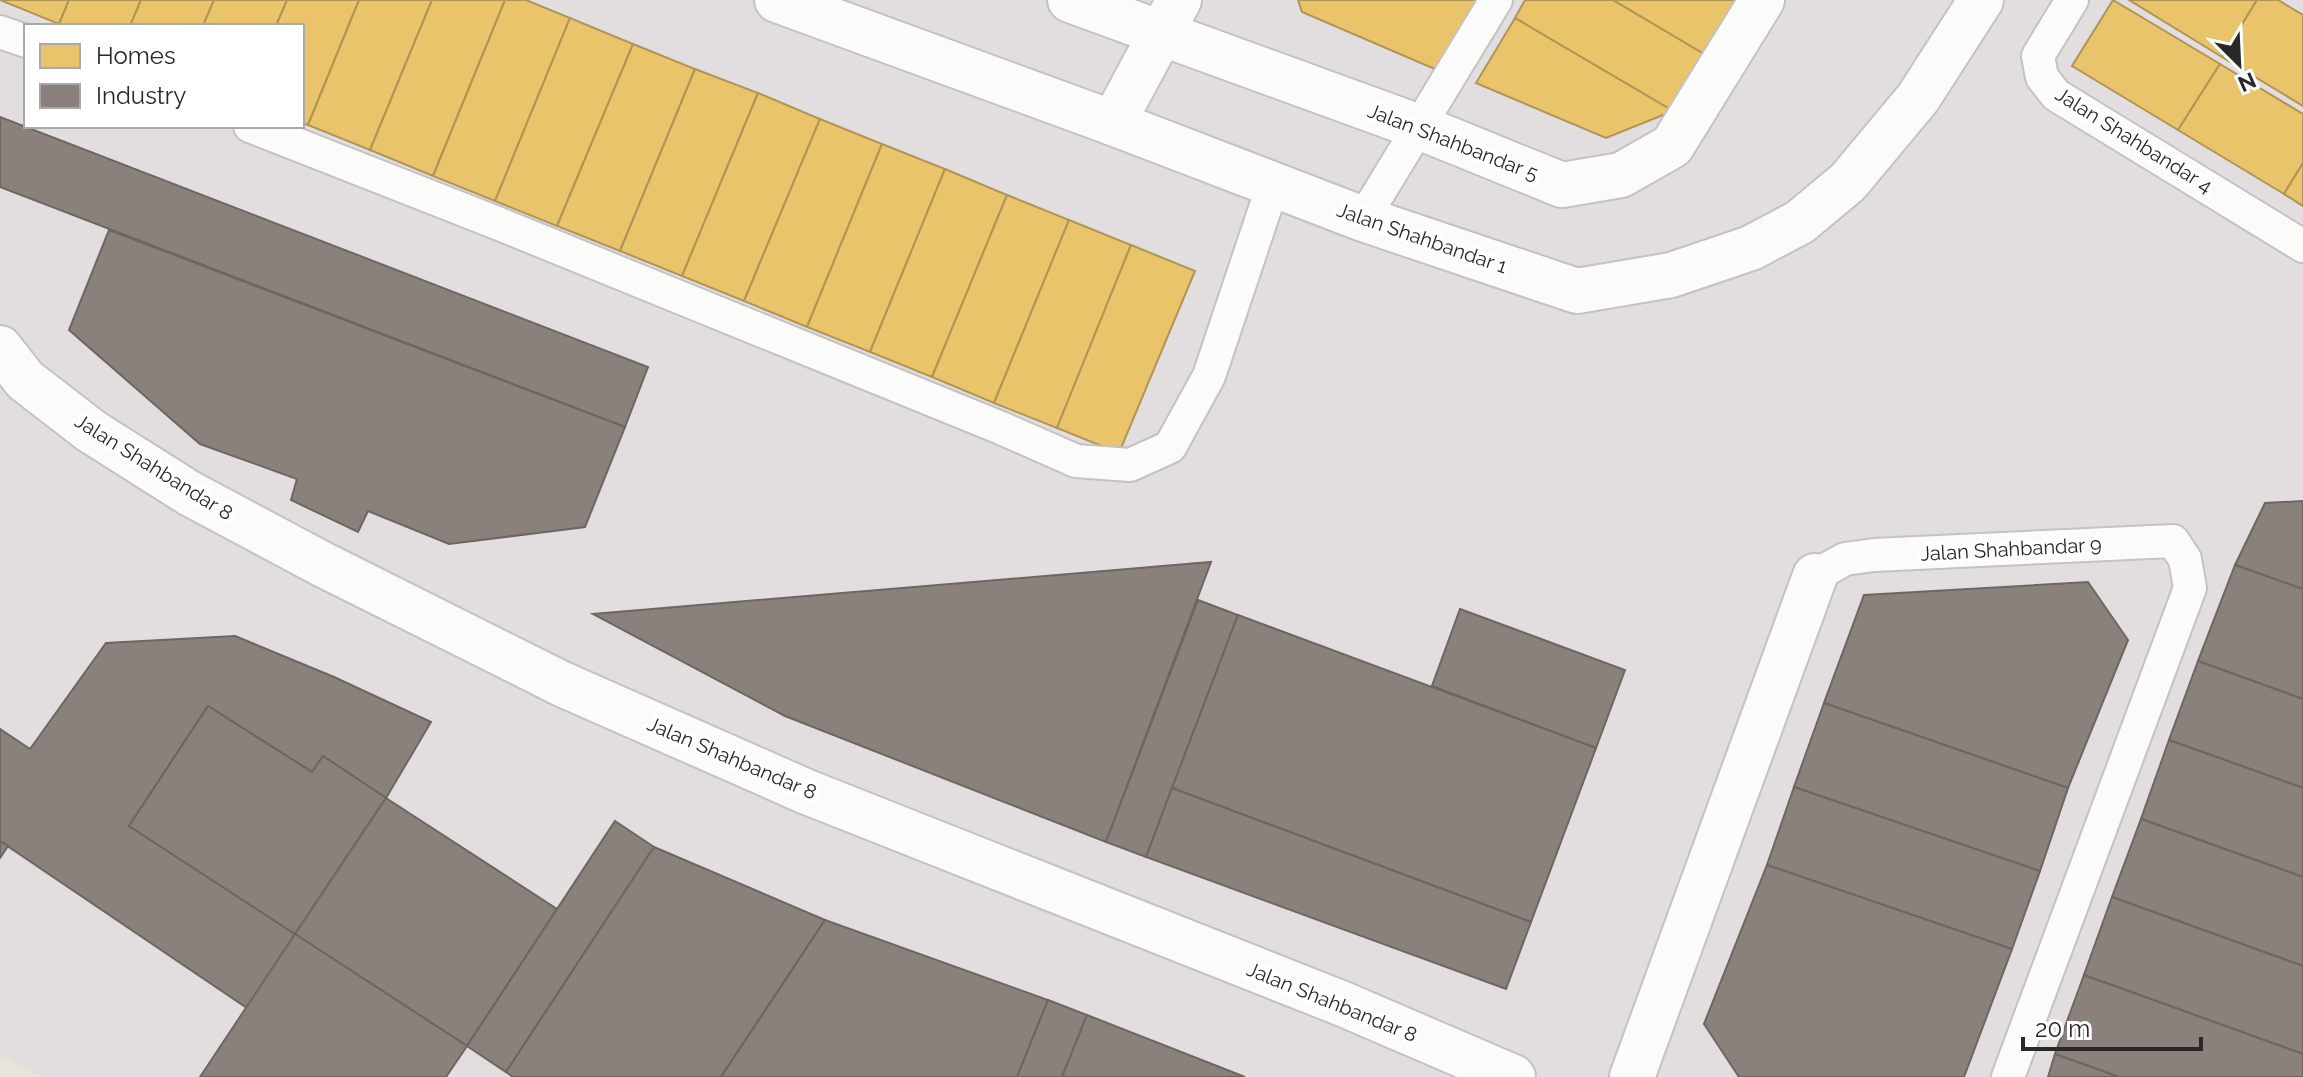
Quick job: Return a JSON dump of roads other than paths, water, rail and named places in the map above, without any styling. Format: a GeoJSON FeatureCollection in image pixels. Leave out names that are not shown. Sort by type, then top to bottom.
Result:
{"type":"FeatureCollection","features":[{"type":"Feature","properties":{"kind":"street","name":"Jalan Shahbandar 1"},"geometry":{"type":"LineString","coordinates":[[777,0],[1113,123],[1363,219],[1577,291],[1671,275],[1751,248],[1800,222],[1848,182],[1918,98],[1981,0]]}},
{"type":"Feature","properties":{"kind":"street","name":"Jalan Shahbandar 5"},"geometry":{"type":"LineString","coordinates":[[1070,0],[1169,17],[1419,127],[1562,185],[1621,175],[1672,146],[1762,0]]}},
{"type":"Feature","properties":{"kind":"street"},"geometry":{"type":"LineString","coordinates":[[1113,123],[1169,17]]}},
{"type":"Feature","properties":{"kind":"street","name":"Jalan Shahbandar 8"},"geometry":{"type":"LineString","coordinates":[[0,348],[36,389],[91,431],[189,493],[336,571],[562,684],[807,792],[1343,1004],[1513,1077]]}},
{"type":"Feature","properties":{"kind":"street","name":"Jalan Shahbandar 9"},"geometry":{"type":"LineString","coordinates":[[1632,1077],[1815,576]]}},
{"type":"Feature","properties":{"kind":"lane"},"geometry":{"type":"LineString","coordinates":[[1363,219],[1496,0]]}},
{"type":"Feature","properties":{"kind":"lane","name":"Jalan Shahbandar 4"},"geometry":{"type":"LineString","coordinates":[[2072,0],[2038,56],[2042,77],[2056,95],[2303,246]]}},
{"type":"Feature","properties":{"kind":"lane"},"geometry":{"type":"LineString","coordinates":[[0,32],[24,40]]}},
{"type":"Feature","properties":{"kind":"lane"},"geometry":{"type":"LineString","coordinates":[[255,128],[492,221],[1076,461],[1130,465],[1170,447],[1209,376],[1273,185]]}},
{"type":"Feature","properties":{"kind":"lane","name":"Jalan Shahbandar 9"},"geometry":{"type":"LineString","coordinates":[[1815,576],[1845,559],[1874,555],[2126,543],[2173,541],[2185,559],[2190,588],[2008,1077]]}}]}
